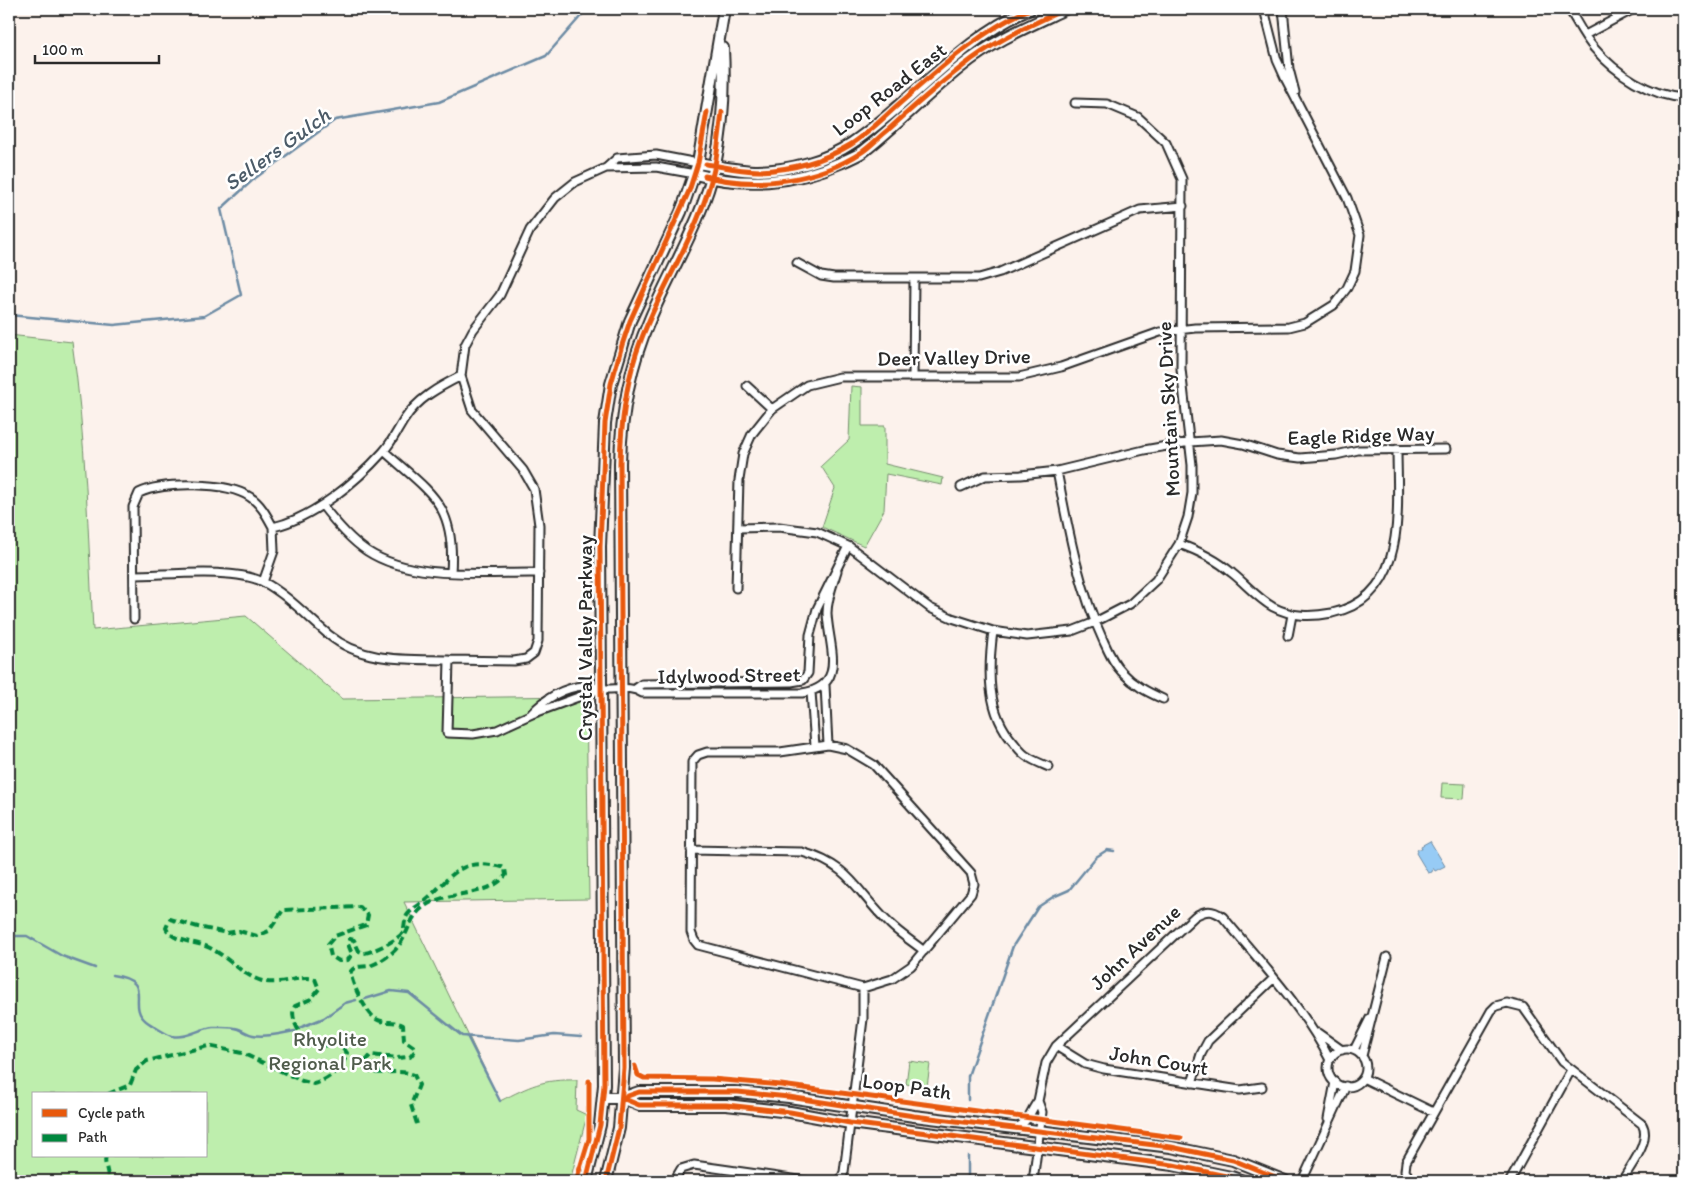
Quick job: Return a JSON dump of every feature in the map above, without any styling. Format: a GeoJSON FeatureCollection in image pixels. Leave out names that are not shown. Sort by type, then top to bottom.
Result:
{"type":"FeatureCollection","features":[{"type":"Feature","properties":{"kind":"main road","name":"Crystal Valley Parkway"},"geometry":{"type":"LineString","coordinates":[[586,1181],[600,1125],[603,1098],[604,914],[600,689],[600,547],[607,404],[616,365],[630,321],[681,212],[695,174],[722,32],[724,9]]}},
{"type":"Feature","properties":{"kind":"main road","name":"Loop Road East"},"geometry":{"type":"LineString","coordinates":[[698,162],[744,170],[774,170],[806,164],[833,153],[851,144],[944,65],[987,34],[1030,9]]}},
{"type":"Feature","properties":{"kind":"main road","name":"Loop Road East"},"geometry":{"type":"LineString","coordinates":[[695,174],[711,178],[763,182],[797,178],[830,168],[862,152],[963,65],[1005,37],[1065,9]]}},
{"type":"Feature","properties":{"kind":"main road","name":"Crystal Valley Parkway"},"geometry":{"type":"LineString","coordinates":[[606,1181],[619,1128],[624,1048],[620,463],[626,397],[631,373],[644,333],[696,218],[715,166],[723,92],[722,32]]}},
{"type":"Feature","properties":{"kind":"main road"},"geometry":{"type":"LineString","coordinates":[[603,1098],[622,1098],[640,1092],[738,1092],[1204,1153],[1257,1169],[1284,1181]]}},
{"type":"Feature","properties":{"kind":"main road"},"geometry":{"type":"LineString","coordinates":[[622,1098],[639,1105],[726,1106],[790,1112],[850,1123],[1189,1168],[1243,1181]]}},
{"type":"Feature","properties":{"kind":"street"},"geometry":{"type":"LineString","coordinates":[[1264,9],[1277,60],[1297,100]]}},
{"type":"Feature","properties":{"kind":"street"},"geometry":{"type":"LineString","coordinates":[[1283,9],[1289,69],[1297,100]]}},
{"type":"Feature","properties":{"kind":"street"},"geometry":{"type":"LineString","coordinates":[[1569,9],[1603,59],[1624,75],[1667,97],[1684,98]]}},
{"type":"Feature","properties":{"kind":"street"},"geometry":{"type":"LineString","coordinates":[[1585,35],[1634,9]]}},
{"type":"Feature","properties":{"kind":"street","name":"Deer Valley Drive"},"geometry":{"type":"LineString","coordinates":[[736,588],[739,480],[743,454],[752,434],[772,409],[792,394],[823,380],[840,377],[1002,377],[1030,375],[1061,367],[1160,332],[1180,329],[1297,326],[1320,316],[1334,305],[1347,288],[1355,271],[1360,235],[1356,218],[1297,100]]}},
{"type":"Feature","properties":{"kind":"street","name":"Mountain Sky Drive"},"geometry":{"type":"LineString","coordinates":[[738,528],[779,527],[816,532],[848,546],[930,608],[952,618],[993,631],[1027,636],[1072,631],[1095,622],[1130,604],[1156,580],[1179,544],[1188,517],[1192,492],[1190,442],[1181,369],[1182,179],[1166,143],[1138,117],[1119,107],[1108,104],[1074,103]]}},
{"type":"Feature","properties":{"kind":"street"},"geometry":{"type":"LineString","coordinates":[[134,576],[228,574],[263,582],[331,637],[364,654],[386,659],[514,661],[526,658],[534,653],[538,641],[539,525],[534,489],[523,470],[472,410],[461,376],[465,345],[473,330],[500,295],[530,230],[555,198],[575,182],[606,168],[617,158],[636,155],[656,155],[698,162]]}},
{"type":"Feature","properties":{"kind":"street"},"geometry":{"type":"LineString","coordinates":[[606,168],[656,167],[695,174]]}},
{"type":"Feature","properties":{"kind":"street"},"geometry":{"type":"LineString","coordinates":[[796,263],[820,276],[834,278],[972,278],[1000,272],[1140,210],[1183,206]]}},
{"type":"Feature","properties":{"kind":"street"},"geometry":{"type":"LineString","coordinates":[[914,278],[914,377]]}},
{"type":"Feature","properties":{"kind":"street"},"geometry":{"type":"LineString","coordinates":[[273,527],[304,517],[322,505],[384,451],[415,406],[440,386],[461,376]]}},
{"type":"Feature","properties":{"kind":"street"},"geometry":{"type":"LineString","coordinates":[[748,386],[772,409]]}},
{"type":"Feature","properties":{"kind":"street","name":"Eagle Ridge Way"},"geometry":{"type":"LineString","coordinates":[[961,487],[985,476],[1021,475],[1056,470],[1144,450],[1190,442],[1221,440],[1236,442],[1277,455],[1300,458],[1336,455],[1358,450],[1446,449]]}},
{"type":"Feature","properties":{"kind":"street"},"geometry":{"type":"LineString","coordinates":[[1179,544],[1212,558],[1272,606],[1292,615],[1308,616],[1340,611],[1358,602],[1384,574],[1393,555],[1397,535],[1397,449]]}},
{"type":"Feature","properties":{"kind":"street"},"geometry":{"type":"LineString","coordinates":[[384,451],[437,499],[450,528],[450,572]]}},
{"type":"Feature","properties":{"kind":"street"},"geometry":{"type":"LineString","coordinates":[[1056,470],[1077,570],[1095,622],[1111,658],[1120,671],[1139,688],[1163,699]]}},
{"type":"Feature","properties":{"kind":"street"},"geometry":{"type":"LineString","coordinates":[[134,619],[133,507],[139,494],[146,490],[177,486],[216,486],[234,489],[262,506],[273,527],[274,551],[263,582]]}},
{"type":"Feature","properties":{"kind":"street"},"geometry":{"type":"LineString","coordinates":[[322,505],[343,531],[367,551],[397,566],[428,571],[538,573]]}},
{"type":"Feature","properties":{"kind":"street","name":"Idylwood Street"},"geometry":{"type":"LineString","coordinates":[[449,660],[447,734],[473,734],[497,730],[532,714],[543,701],[556,694],[584,686],[600,689],[635,689],[642,684],[791,682],[803,680],[808,673],[810,635],[816,609],[837,571],[848,546]]}},
{"type":"Feature","properties":{"kind":"street","name":"Idylwood Street"},"geometry":{"type":"LineString","coordinates":[[635,689],[642,694],[812,692],[824,685],[831,674],[832,661],[828,603],[837,571]]}},
{"type":"Feature","properties":{"kind":"street"},"geometry":{"type":"LineString","coordinates":[[1288,636],[1292,615]]}},
{"type":"Feature","properties":{"kind":"street"},"geometry":{"type":"LineString","coordinates":[[993,631],[989,663],[990,690],[997,714],[1008,737],[1026,756],[1049,767]]}},
{"type":"Feature","properties":{"kind":"street"},"geometry":{"type":"LineString","coordinates":[[824,685],[828,745]]}},
{"type":"Feature","properties":{"kind":"street"},"geometry":{"type":"LineString","coordinates":[[812,692],[815,746]]}},
{"type":"Feature","properties":{"kind":"street"},"geometry":{"type":"LineString","coordinates":[[828,745],[847,749],[874,765],[971,873],[974,884],[971,894],[911,966],[892,979],[863,988],[698,945],[691,932],[692,762],[698,755],[707,752],[780,752],[828,745]]}},
{"type":"Feature","properties":{"kind":"street"},"geometry":{"type":"LineString","coordinates":[[691,850],[802,852],[820,857],[835,865],[850,879],[890,925],[924,950]]}},
{"type":"Feature","properties":{"kind":"street","name":"John Avenue"},"geometry":{"type":"LineString","coordinates":[[1016,1128],[1028,1119],[1038,1101],[1046,1063],[1056,1046],[1195,916],[1205,910],[1215,911],[1223,917],[1274,978],[1316,1031],[1330,1060]]}},
{"type":"Feature","properties":{"kind":"street"},"geometry":{"type":"LineString","coordinates":[[1362,1056],[1376,1007],[1387,957]]}},
{"type":"Feature","properties":{"kind":"street"},"geometry":{"type":"LineString","coordinates":[[1192,1083],[1195,1070],[1208,1042],[1274,978]]}},
{"type":"Feature","properties":{"kind":"street"},"geometry":{"type":"LineString","coordinates":[[840,1181],[844,1172],[863,1019],[863,988]]}},
{"type":"Feature","properties":{"kind":"street"},"geometry":{"type":"LineString","coordinates":[[1412,1181],[1405,1171],[1406,1162],[1433,1112],[1491,1011],[1501,1004],[1512,1003],[1523,1007],[1556,1054],[1571,1070],[1639,1120],[1644,1128],[1644,1140],[1624,1180]]}},
{"type":"Feature","properties":{"kind":"street"},"geometry":{"type":"LineString","coordinates":[[1354,1050],[1376,1007]]}},
{"type":"Feature","properties":{"kind":"street","name":"John Avenue"},"geometry":{"type":"LineString","coordinates":[[1316,1031],[1342,1050]]}},
{"type":"Feature","properties":{"kind":"street","name":"John Court"},"geometry":{"type":"LineString","coordinates":[[1056,1046],[1073,1058],[1093,1067],[1240,1090],[1262,1087]]}},
{"type":"Feature","properties":{"kind":"street"},"geometry":{"type":"LineString","coordinates":[[1342,1050],[1354,1050],[1362,1056],[1366,1067],[1363,1078],[1358,1083],[1346,1086],[1335,1082],[1330,1074],[1330,1060],[1342,1050]]}},
{"type":"Feature","properties":{"kind":"street"},"geometry":{"type":"LineString","coordinates":[[1510,1181],[1571,1070]]}},
{"type":"Feature","properties":{"kind":"street"},"geometry":{"type":"LineString","coordinates":[[1363,1078],[1433,1112]]}},
{"type":"Feature","properties":{"kind":"street"},"geometry":{"type":"LineString","coordinates":[[1328,1124],[1335,1082]]}},
{"type":"Feature","properties":{"kind":"street"},"geometry":{"type":"LineString","coordinates":[[1302,1181],[1346,1086]]}},
{"type":"Feature","properties":{"kind":"street","name":"John Avenue"},"geometry":{"type":"LineString","coordinates":[[1033,1181],[1042,1112],[1038,1101]]}},
{"type":"Feature","properties":{"kind":"street"},"geometry":{"type":"LineString","coordinates":[[674,1181],[681,1169],[694,1165],[762,1179],[806,1181]]}},
{"type":"Feature","properties":{"kind":"green space","name":"Rhyolite Regional Park"},"geometry":{"type":"Polygon","coordinates":[[[9,335],[72,342],[83,450],[93,630],[246,616],[342,699],[586,696],[589,899],[404,902],[500,1101],[537,1084],[577,1080],[576,1110],[587,1115],[570,1181],[9,1181],[9,335]]]}},
{"type":"Feature","properties":{"kind":"green space"},"geometry":{"type":"Polygon","coordinates":[[[851,386],[862,387],[862,426],[885,426],[885,464],[943,478],[942,485],[886,474],[884,510],[864,546],[822,527],[835,488],[821,466],[849,440],[851,386]]]}},
{"type":"Feature","properties":{"kind":"green space"},"geometry":{"type":"Polygon","coordinates":[[[1442,783],[1465,784],[1464,799],[1441,798],[1442,783]]]}},
{"type":"Feature","properties":{"kind":"green space"},"geometry":{"type":"Polygon","coordinates":[[[909,1061],[930,1064],[927,1087],[906,1084],[909,1061]]]}},
{"type":"Feature","properties":{"kind":"water"},"geometry":{"type":"Polygon","coordinates":[[[1430,841],[1445,866],[1435,871],[1433,868],[1432,872],[1428,873],[1416,853],[1418,849],[1422,849],[1421,846],[1430,841]]]}},
{"type":"Feature","properties":{"kind":"waterway","name":"Sellers Gulch"},"geometry":{"type":"LineString","coordinates":[[9,315],[114,325],[204,316],[241,295],[221,209],[254,179],[335,120],[439,102],[546,56],[587,9]]}},
{"type":"Feature","properties":{"kind":"waterway"},"geometry":{"type":"LineString","coordinates":[[968,1100],[968,1076],[1013,946],[1038,907],[1053,897],[1069,890],[1096,857],[1107,850],[1114,851]]}},
{"type":"Feature","properties":{"kind":"waterway"},"geometry":{"type":"LineString","coordinates":[[9,941],[15,936],[27,936],[62,956],[95,968]]}},
{"type":"Feature","properties":{"kind":"waterway"},"geometry":{"type":"LineString","coordinates":[[112,975],[126,978],[133,982],[137,988],[140,1014],[146,1021],[172,1036],[187,1035],[213,1027],[233,1027],[258,1036],[295,1031]]}},
{"type":"Feature","properties":{"kind":"waterway"},"geometry":{"type":"LineString","coordinates":[[365,999],[391,991],[409,993],[462,1036],[519,1040],[554,1035],[581,1037]]}},
{"type":"Feature","properties":{"kind":"waterway"},"geometry":{"type":"LineString","coordinates":[[299,1028],[324,1018],[345,1003],[356,1000]]}},
{"type":"Feature","properties":{"kind":"waterway"},"geometry":{"type":"LineString","coordinates":[[468,1038],[500,1101]]}},
{"type":"Feature","properties":{"kind":"waterway"},"geometry":{"type":"LineString","coordinates":[[968,1156],[968,1181]]}},
{"type":"Feature","properties":{"kind":"marked path"},"geometry":{"type":"LineString","coordinates":[[113,1092],[130,1085],[136,1070],[147,1061],[208,1046],[242,1053],[302,1081],[314,1084],[335,1072],[343,1063],[347,1053],[341,1045],[321,1046],[309,1043],[297,1028],[293,1011],[295,1006],[311,999],[319,989],[315,979],[302,978],[282,982],[262,981],[210,948],[180,939],[169,933],[166,928],[170,919],[227,933],[239,931],[257,936],[269,931],[283,910],[360,907],[368,915],[366,925],[335,936],[328,944],[331,956],[339,961],[348,960],[352,954],[348,944],[350,939],[354,940],[359,951],[364,953],[373,951],[391,942],[403,932],[408,914],[460,869],[477,864],[502,867],[505,869],[506,875],[489,887],[428,904],[416,914],[404,938],[393,952],[375,964],[358,967],[351,971],[356,989],[372,1016],[379,1020],[403,1025],[404,1040],[414,1047],[415,1051],[410,1057],[397,1058],[371,1055],[365,1062],[369,1071],[380,1073],[403,1072],[414,1075],[419,1085],[411,1105],[417,1124]]}},
{"type":"Feature","properties":{"kind":"marked path"},"geometry":{"type":"LineString","coordinates":[[106,1158],[107,1181]]}},
{"type":"Feature","properties":{"kind":"cycle path"},"geometry":{"type":"LineString","coordinates":[[706,164],[732,169],[759,171],[783,169],[806,164],[840,151],[870,131],[961,51],[994,28],[1030,9]]}},
{"type":"Feature","properties":{"kind":"cycle path"},"geometry":{"type":"LineString","coordinates":[[705,176],[744,182],[786,180],[826,170],[845,162],[869,147],[934,89],[975,57],[1012,34],[1065,9]]}},
{"type":"Feature","properties":{"kind":"cycle path"},"geometry":{"type":"LineString","coordinates":[[586,1181],[600,1125],[604,1085],[600,547],[605,423],[611,384],[622,345],[630,321],[689,191],[698,163],[707,112]]}},
{"type":"Feature","properties":{"kind":"cycle path"},"geometry":{"type":"LineString","coordinates":[[606,1181],[619,1128],[624,1068],[620,463],[623,421],[626,394],[636,354],[655,307],[700,214],[708,190],[715,165],[722,112]]}},
{"type":"Feature","properties":{"kind":"cycle path","name":"Loop Path"},"geometry":{"type":"LineString","coordinates":[[635,1066],[638,1075],[644,1078],[712,1079],[781,1085],[1181,1138]]}},
{"type":"Feature","properties":{"kind":"cycle path"},"geometry":{"type":"LineString","coordinates":[[576,1181],[589,1139],[589,1081]]}},
{"type":"Feature","properties":{"kind":"cycle path"},"geometry":{"type":"LineString","coordinates":[[622,1098],[639,1092],[738,1092],[789,1097],[914,1116],[1171,1147],[1233,1160],[1285,1181]]}},
{"type":"Feature","properties":{"kind":"cycle path"},"geometry":{"type":"LineString","coordinates":[[622,1098],[639,1105],[726,1105],[790,1112],[850,1123],[1173,1165],[1231,1177]]}}]}
